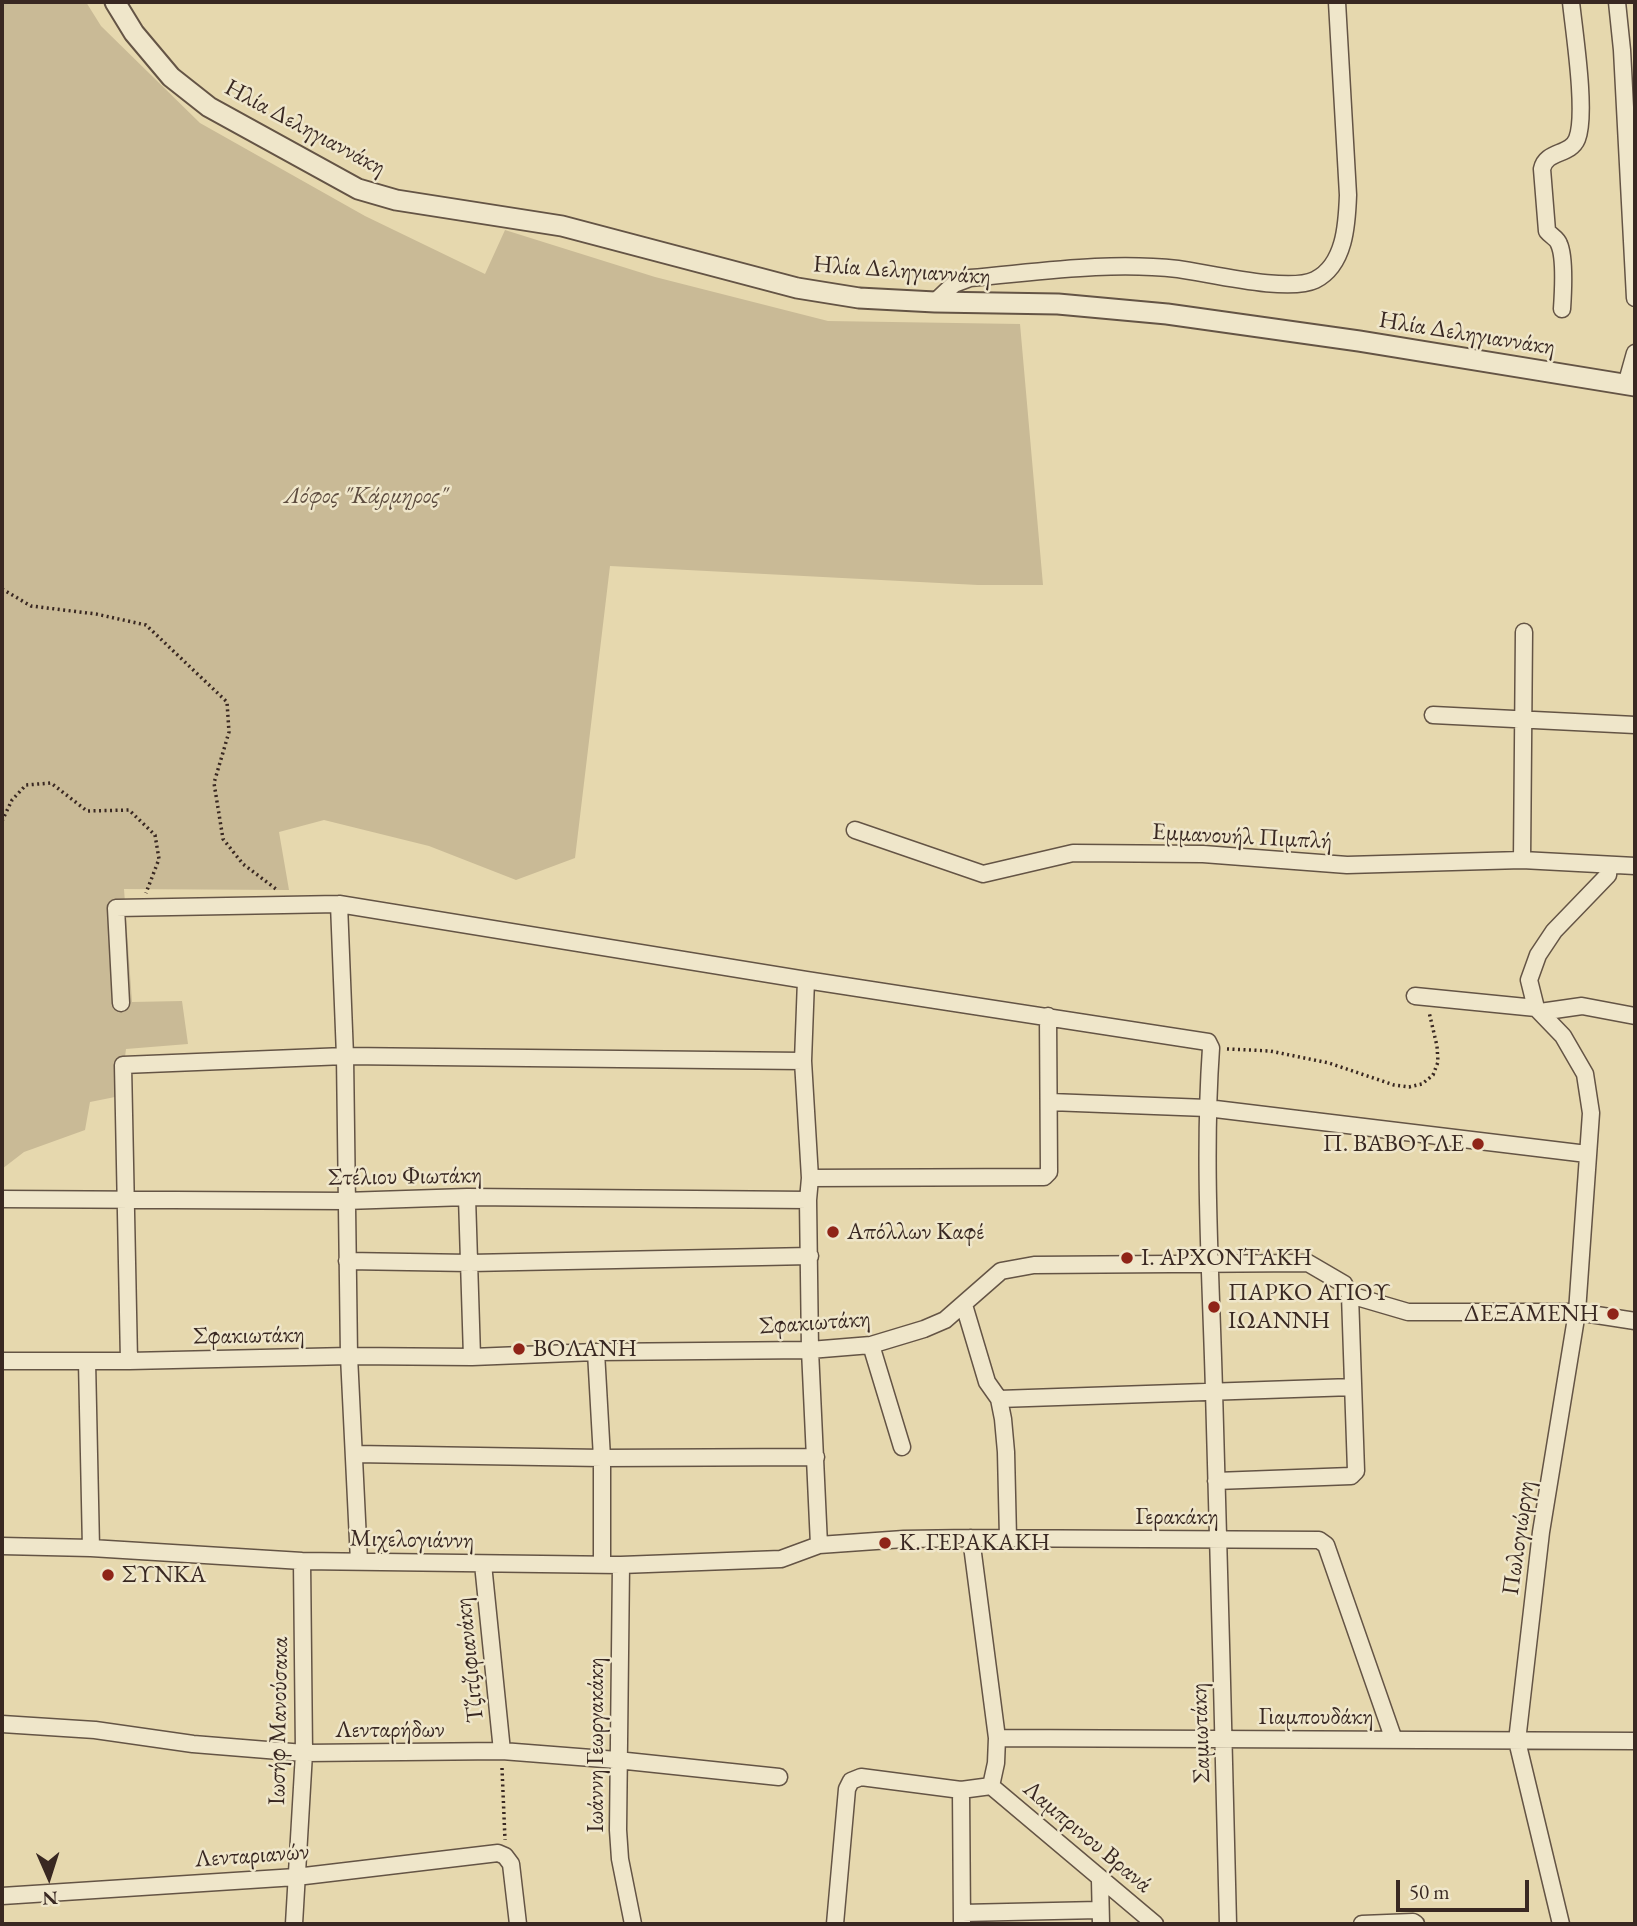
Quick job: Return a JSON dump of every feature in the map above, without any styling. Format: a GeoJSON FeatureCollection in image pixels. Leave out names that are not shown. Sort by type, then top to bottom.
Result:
{"type":"FeatureCollection","features":[{"type":"Feature","properties":{"kind":"street","name":"Ηλία Δεληγιαννάκη"},"geometry":{"type":"LineString","coordinates":[[115,2],[134,33],[171,77],[209,107],[358,189],[396,200],[562,226],[797,288],[859,298],[935,303],[1058,304],[1167,314],[1359,341],[1630,386]]}},
{"type":"Feature","properties":{"kind":"street"},"geometry":{"type":"LineString","coordinates":[[935,303],[954,284],[970,278],[1099,266],[1178,269],[1284,285],[1314,280],[1328,270],[1339,253],[1348,214],[1337,2]]}},
{"type":"Feature","properties":{"kind":"street"},"geometry":{"type":"LineString","coordinates":[[1562,309],[1560,245],[1556,238],[1547,232],[1542,169],[1544,161],[1571,148],[1580,127],[1578,61],[1571,2]]}},
{"type":"Feature","properties":{"kind":"street"},"geometry":{"type":"LineString","coordinates":[[1617,2],[1635,298]]}},
{"type":"Feature","properties":{"kind":"street"},"geometry":{"type":"LineString","coordinates":[[1630,386],[1635,353]]}},
{"type":"Feature","properties":{"kind":"street"},"geometry":{"type":"LineString","coordinates":[[1522,860],[1524,632]]}},
{"type":"Feature","properties":{"kind":"street"},"geometry":{"type":"LineString","coordinates":[[1433,715],[1635,725]]}},
{"type":"Feature","properties":{"kind":"street","name":"Εµµανουήλ Πιµπλή"},"geometry":{"type":"LineString","coordinates":[[855,830],[983,874],[1073,853],[1203,854],[1348,865],[1522,860],[1635,866]]}},
{"type":"Feature","properties":{"kind":"street"},"geometry":{"type":"LineString","coordinates":[[1538,1010],[1529,980],[1538,956],[1555,930],[1608,875],[1609,865]]}},
{"type":"Feature","properties":{"kind":"street"},"geometry":{"type":"LineString","coordinates":[[339,904],[345,1056],[349,1356],[359,1561]]}},
{"type":"Feature","properties":{"kind":"street"},"geometry":{"type":"LineString","coordinates":[[121,1003],[116,908],[339,904],[1205,1041],[1211,1048]]}},
{"type":"Feature","properties":{"kind":"street"},"geometry":{"type":"LineString","coordinates":[[806,980],[803,1061],[810,1178],[810,1350],[819,1545]]}},
{"type":"Feature","properties":{"kind":"street"},"geometry":{"type":"LineString","coordinates":[[1420,996],[1538,1010],[1582,1006],[1635,1016]]}},
{"type":"Feature","properties":{"kind":"street","name":"Πωλογιώργη"},"geometry":{"type":"LineString","coordinates":[[1538,1010],[1563,1036],[1585,1074],[1591,1113],[1577,1312],[1541,1532],[1517,1741],[1561,1924]]}},
{"type":"Feature","properties":{"kind":"street"},"geometry":{"type":"LineString","coordinates":[[810,1178],[1044,1177],[1049,1172],[1048,1016]]}},
{"type":"Feature","properties":{"kind":"street","name":"Σαμιωτάκη"},"geometry":{"type":"LineString","coordinates":[[1211,1048],[1206,1108],[1208,1265],[1214,1390],[1228,1924]]}},
{"type":"Feature","properties":{"kind":"street"},"geometry":{"type":"LineString","coordinates":[[129,1361],[123,1065],[345,1056],[803,1061]]}},
{"type":"Feature","properties":{"kind":"street"},"geometry":{"type":"LineString","coordinates":[[1050,1102],[1206,1108],[1587,1154]]}},
{"type":"Feature","properties":{"kind":"street"},"geometry":{"type":"LineString","coordinates":[[467,1198],[472,1357]]}},
{"type":"Feature","properties":{"kind":"street","name":"Στέλιου Φιωτάκη"},"geometry":{"type":"LineString","coordinates":[[2,1199],[345,1202],[467,1198],[808,1200]]}},
{"type":"Feature","properties":{"kind":"street"},"geometry":{"type":"LineString","coordinates":[[347,1261],[470,1263],[810,1256]]}},
{"type":"Feature","properties":{"kind":"street","name":"Σφακιωτάκη"},"geometry":{"type":"LineString","coordinates":[[2,1361],[472,1357],[596,1352],[810,1350],[871,1345],[944,1320],[1001,1271],[1016,1267],[1308,1263],[1344,1284],[1350,1295],[1408,1312],[1577,1312],[1635,1321]]}},
{"type":"Feature","properties":{"kind":"street"},"geometry":{"type":"LineString","coordinates":[[1216,1481],[1351,1476],[1356,1471],[1350,1295]]}},
{"type":"Feature","properties":{"kind":"street"},"geometry":{"type":"LineString","coordinates":[[964,1305],[987,1382],[999,1399],[1006,1452],[1007,1538]]}},
{"type":"Feature","properties":{"kind":"street"},"geometry":{"type":"LineString","coordinates":[[871,1345],[902,1447]]}},
{"type":"Feature","properties":{"kind":"street"},"geometry":{"type":"LineString","coordinates":[[596,1352],[602,1458],[602,1564]]}},
{"type":"Feature","properties":{"kind":"street"},"geometry":{"type":"LineString","coordinates":[[87,1361],[91,1548]]}},
{"type":"Feature","properties":{"kind":"street"},"geometry":{"type":"LineString","coordinates":[[999,1399],[1353,1387]]}},
{"type":"Feature","properties":{"kind":"street"},"geometry":{"type":"LineString","coordinates":[[355,1454],[602,1458],[816,1457]]}},
{"type":"Feature","properties":{"kind":"street"},"geometry":{"type":"LineString","coordinates":[[835,1924],[847,1789],[851,1781],[860,1777],[961,1790],[991,1786],[996,1763],[997,1738],[971,1538]]}},
{"type":"Feature","properties":{"kind":"street","name":"Γερακάκη"},"geometry":{"type":"LineString","coordinates":[[819,1545],[971,1538],[1319,1540],[1326,1545],[1394,1740]]}},
{"type":"Feature","properties":{"kind":"street","name":"Μιχελογιάννη"},"geometry":{"type":"LineString","coordinates":[[2,1546],[91,1548],[302,1561],[621,1565],[781,1559],[819,1545]]}},
{"type":"Feature","properties":{"kind":"street","name":"Ιωσήφ Μανούσακα"},"geometry":{"type":"LineString","coordinates":[[294,1924],[304,1753],[302,1561]]}},
{"type":"Feature","properties":{"kind":"street","name":"Τζιτζιφιανάκη"},"geometry":{"type":"LineString","coordinates":[[483,1564],[502,1751]]}},
{"type":"Feature","properties":{"kind":"street","name":"Ιωάννη Γεωργακάκη"},"geometry":{"type":"LineString","coordinates":[[621,1565],[617,1760],[620,1859],[633,1924]]}},
{"type":"Feature","properties":{"kind":"street","name":"Λενταρήδων"},"geometry":{"type":"LineString","coordinates":[[2,1724],[95,1730],[193,1744],[304,1753],[502,1751],[779,1777]]}},
{"type":"Feature","properties":{"kind":"street","name":"Γιαμπουδάκη"},"geometry":{"type":"LineString","coordinates":[[997,1738],[1635,1741]]}},
{"type":"Feature","properties":{"kind":"street","name":"Λαμπρινου Βρανά"},"geometry":{"type":"LineString","coordinates":[[991,1786],[1154,1924]]}},
{"type":"Feature","properties":{"kind":"street"},"geometry":{"type":"LineString","coordinates":[[961,1790],[962,1919],[1100,1917],[1100,1880]]}},
{"type":"Feature","properties":{"kind":"street","name":"Λενταριανών"},"geometry":{"type":"LineString","coordinates":[[2,1896],[296,1877],[486,1853],[505,1856]]}},
{"type":"Feature","properties":{"kind":"street"},"geometry":{"type":"LineString","coordinates":[[505,1856],[511,1864],[518,1924]]}},
{"type":"Feature","properties":{"kind":"street"},"geometry":{"type":"LineString","coordinates":[[1362,1924],[1416,1924]]}},
{"type":"Feature","properties":{"kind":"path"},"geometry":{"type":"LineString","coordinates":[[2,589],[30,606],[96,614],[146,625],[227,702],[229,732],[214,783],[223,839],[243,864],[298,905]]}},
{"type":"Feature","properties":{"kind":"path"},"geometry":{"type":"LineString","coordinates":[[2,821],[12,800],[26,785],[51,783],[87,811],[129,810],[155,835],[159,859],[149,881],[143,907]]}},
{"type":"Feature","properties":{"kind":"path"},"geometry":{"type":"LineString","coordinates":[[1211,1048],[1270,1051],[1329,1063],[1394,1085],[1409,1087],[1422,1084],[1433,1075],[1438,1062],[1437,1046],[1420,996]]}},
{"type":"Feature","properties":{"kind":"path"},"geometry":{"type":"LineString","coordinates":[[502,1751],[505,1856]]}},
{"type":"Feature","properties":{"kind":"green space","name":"Λόφος \"Κάρμηρος\""},"geometry":{"type":"Polygon","coordinates":[[[2,2],[86,2],[101,26],[200,123],[365,216],[485,274],[505,230],[655,277],[828,321],[1020,324],[1043,585],[978,585],[610,566],[575,858],[516,880],[429,846],[324,820],[279,832],[289,890],[124,889],[132,1002],[182,1001],[188,1044],[126,1049],[120,1096],[90,1102],[85,1130],[24,1152],[2,1169],[2,2]]]}},
{"type":"Feature","properties":{"kind":"place","name":"Π. ΒΑΒΟΥΛΕ"},"geometry":{"type":"Point","coordinates":[1478,1144]}},
{"type":"Feature","properties":{"kind":"place","name":"Απόλλων Καφέ"},"geometry":{"type":"Point","coordinates":[833,1232]}},
{"type":"Feature","properties":{"kind":"place","name":"Ι. ΑΡΧΟΝΤΑΚΗ"},"geometry":{"type":"Point","coordinates":[1127,1258]}},
{"type":"Feature","properties":{"kind":"place","name":"ΠΑΡΚΟ ΑΓΙΟΥ ΙΩΑΝΝΗ"},"geometry":{"type":"Point","coordinates":[1214,1307]}},
{"type":"Feature","properties":{"kind":"place","name":"ΔΕΞΑΜΕΝΗ"},"geometry":{"type":"Point","coordinates":[1613,1314]}},
{"type":"Feature","properties":{"kind":"place","name":"ΒΟΛΑΝΗ"},"geometry":{"type":"Point","coordinates":[519,1349]}},
{"type":"Feature","properties":{"kind":"place","name":"Κ. ΓΕΡΑΚΑΚΗ"},"geometry":{"type":"Point","coordinates":[885,1543]}},
{"type":"Feature","properties":{"kind":"place","name":"ΣΥΝΚΑ"},"geometry":{"type":"Point","coordinates":[108,1575]}}]}
